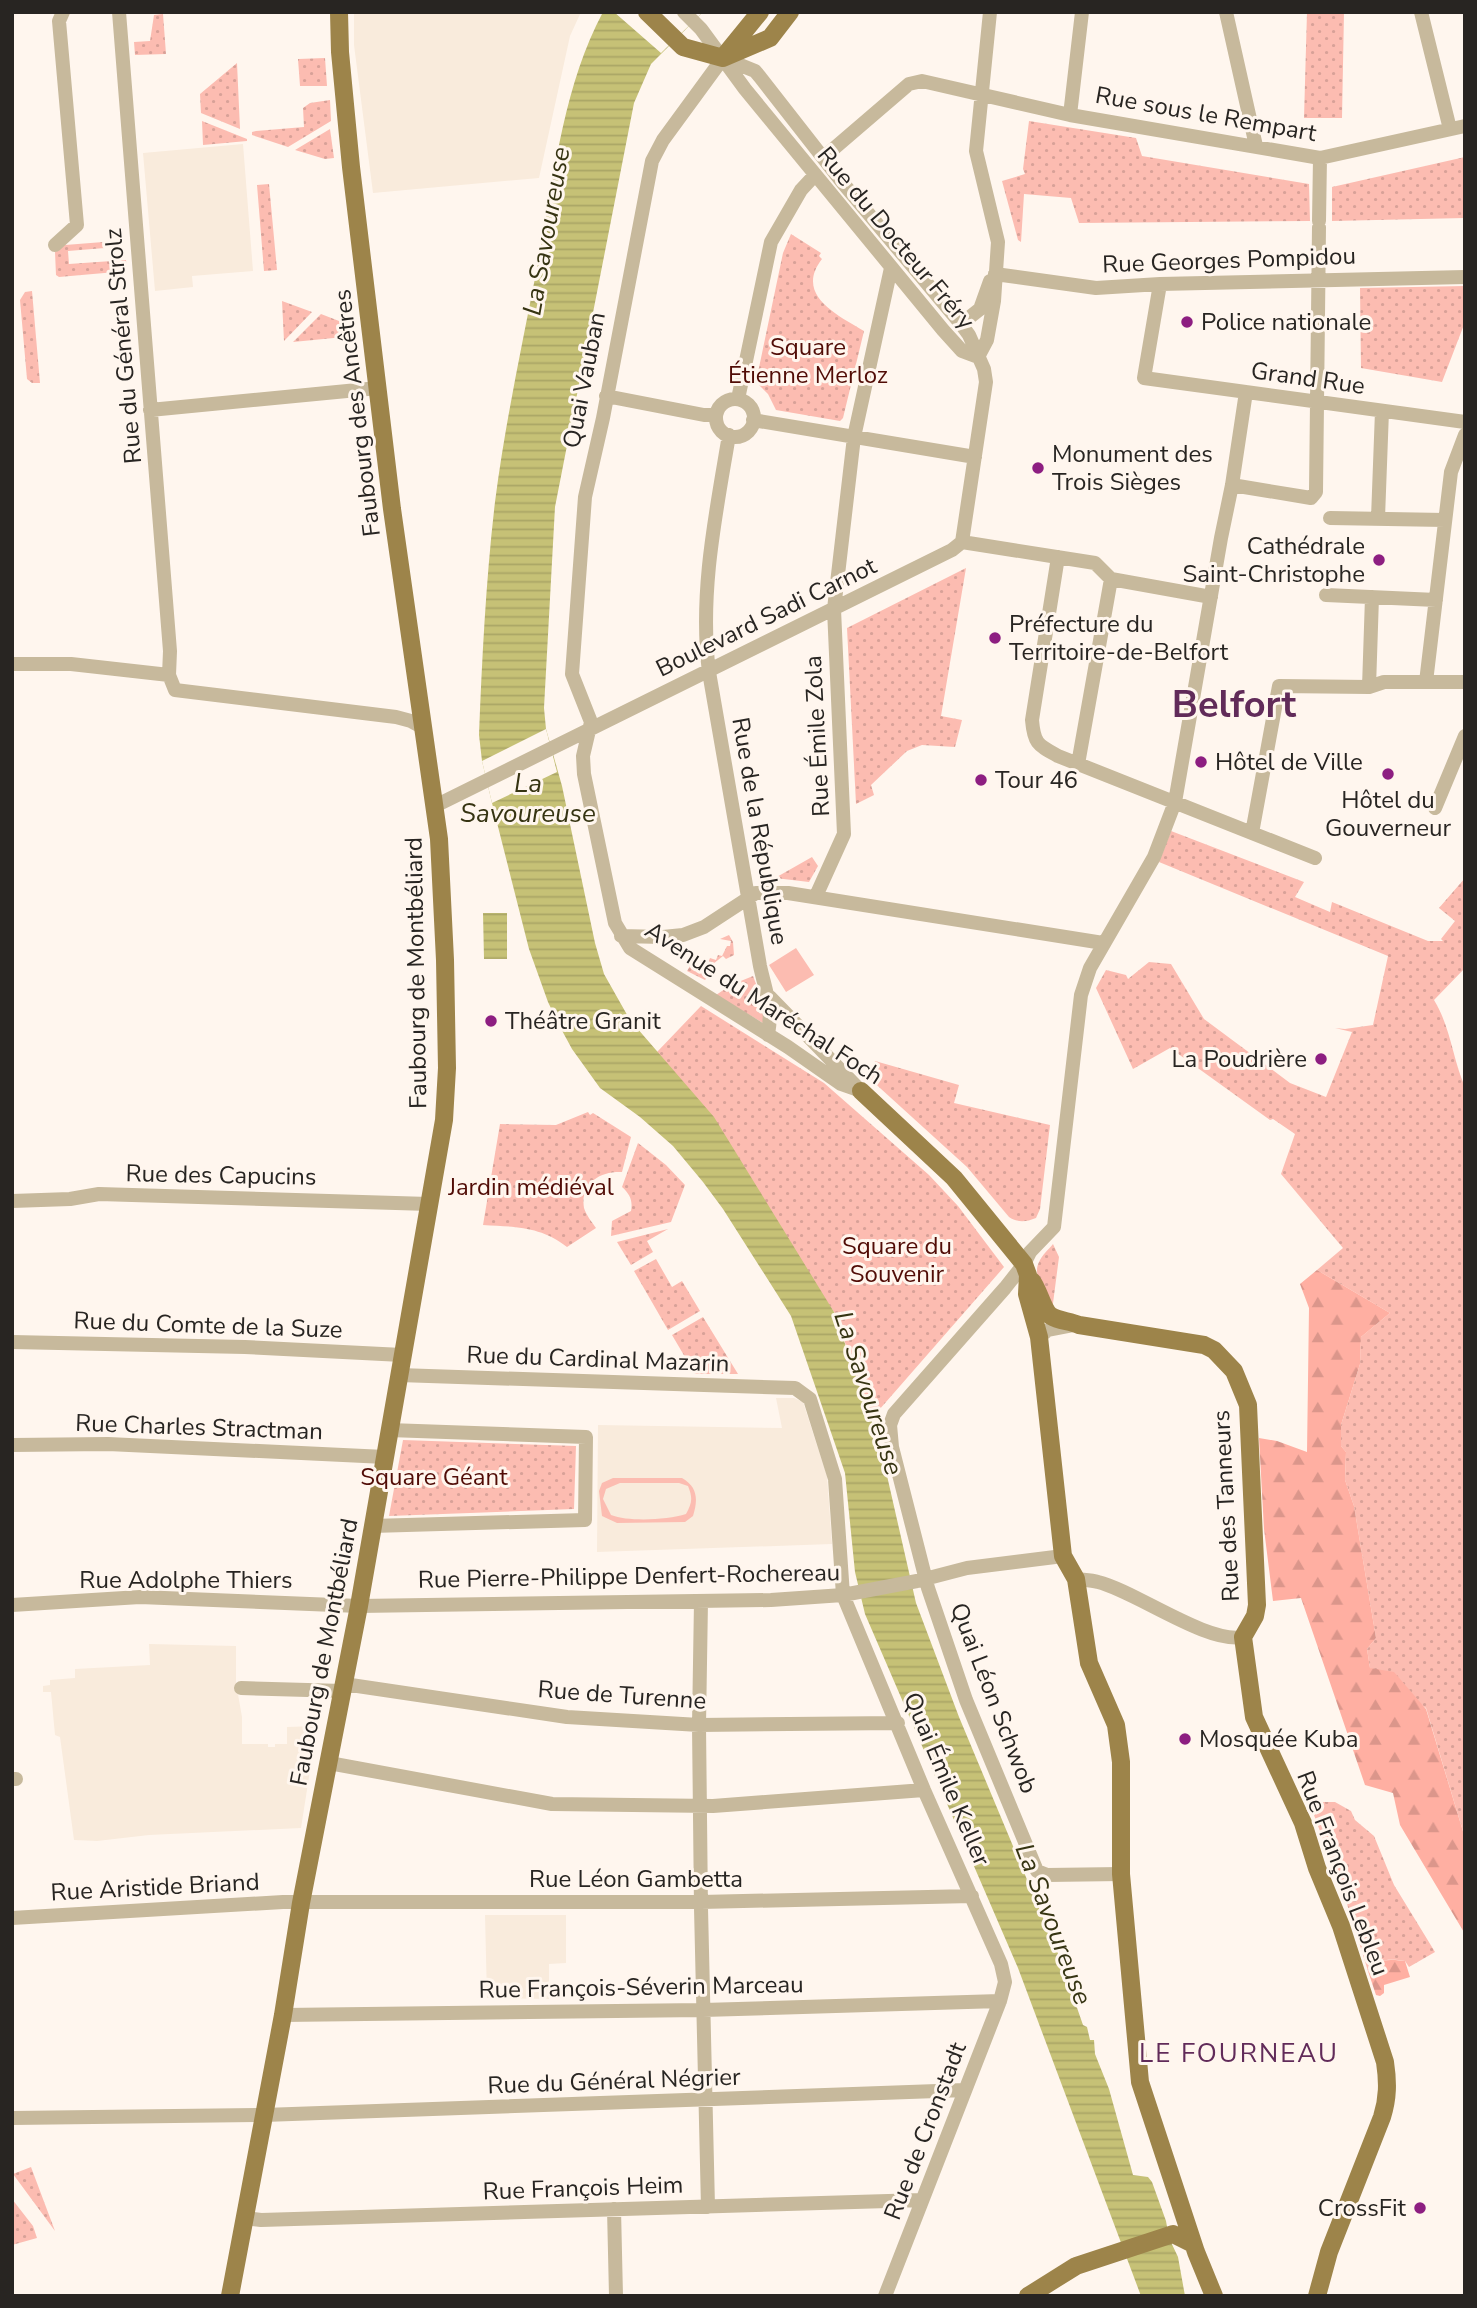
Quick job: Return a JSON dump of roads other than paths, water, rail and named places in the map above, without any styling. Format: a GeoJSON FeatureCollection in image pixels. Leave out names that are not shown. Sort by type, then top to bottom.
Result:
{"type":"FeatureCollection","features":[{"type":"Feature","properties":{"kind":"main road","name":"Faubourg des Ancêtres"},"geometry":{"type":"LineString","coordinates":[[339,12],[351,167],[422,727],[435,806]]}},
{"type":"Feature","properties":{"kind":"main road"},"geometry":{"type":"LineString","coordinates":[[647,12],[680,44],[723,58],[770,38],[790,12]]}},
{"type":"Feature","properties":{"kind":"main road","name":"Quai Vauban"},"geometry":{"type":"LineString","coordinates":[[723,58],[760,12]]}},
{"type":"Feature","properties":{"kind":"main road","name":"Faubourg de Montbéliard"},"geometry":{"type":"LineString","coordinates":[[230,2296],[283,2015],[301,1903],[359,1606],[444,1120],[447,1068],[442,892],[435,806]]}},
{"type":"Feature","properties":{"kind":"main road","name":"Avenue du Maréchal Foch"},"geometry":{"type":"LineString","coordinates":[[861,1091],[954,1178],[1026,1269]]}},
{"type":"Feature","properties":{"kind":"main road"},"geometry":{"type":"LineString","coordinates":[[1026,1269],[1027,1294],[1039,1337],[1063,1556],[1076,1579],[1089,1663],[1116,1725],[1121,1762],[1121,1874],[1140,2082],[1181,2208],[1181,2236],[1214,2296]]}},
{"type":"Feature","properties":{"kind":"main road","name":"Rue des Tanneurs"},"geometry":{"type":"LineString","coordinates":[[1026,1269],[1039,1290],[1048,1314],[1054,1318],[1079,1325],[1204,1345],[1214,1350],[1234,1371],[1248,1405],[1249,1466],[1255,1533],[1257,1605],[1255,1616],[1243,1637]]}},
{"type":"Feature","properties":{"kind":"main road","name":"Rue François Lebleu"},"geometry":{"type":"LineString","coordinates":[[1243,1637],[1254,1717],[1303,1822],[1317,1868],[1341,1926],[1385,2062],[1388,2082],[1382,2117],[1329,2252],[1317,2296]]}},
{"type":"Feature","properties":{"kind":"main road"},"geometry":{"type":"LineString","coordinates":[[1028,2296],[1076,2266],[1117,2252],[1181,2236]]}},
{"type":"Feature","properties":{"kind":"street"},"geometry":{"type":"LineString","coordinates":[[55,246],[77,225],[59,21],[63,12]]}},
{"type":"Feature","properties":{"kind":"street","name":"Rue du Général Strolz"},"geometry":{"type":"LineString","coordinates":[[118,12],[170,651],[169,676]]}},
{"type":"Feature","properties":{"kind":"street"},"geometry":{"type":"LineString","coordinates":[[990,12],[976,151],[998,242],[994,301],[987,340],[978,356],[986,382],[962,542],[1095,563],[1111,579],[1211,597]]}},
{"type":"Feature","properties":{"kind":"street"},"geometry":{"type":"LineString","coordinates":[[1070,114],[1082,12]]}},
{"type":"Feature","properties":{"kind":"street"},"geometry":{"type":"LineString","coordinates":[[1226,12],[1256,146]]}},
{"type":"Feature","properties":{"kind":"street"},"geometry":{"type":"LineString","coordinates":[[1422,12],[1457,128]]}},
{"type":"Feature","properties":{"kind":"street"},"geometry":{"type":"LineString","coordinates":[[690,17],[723,58]]}},
{"type":"Feature","properties":{"kind":"street","name":"Rue du Docteur Fréry"},"geometry":{"type":"LineString","coordinates":[[723,58],[755,71],[842,183],[961,324],[978,356]]}},
{"type":"Feature","properties":{"kind":"street","name":"Rue du Docteur Fréry"},"geometry":{"type":"LineString","coordinates":[[723,58],[744,89],[814,176],[962,351],[978,356]]}},
{"type":"Feature","properties":{"kind":"street","name":"Quai Vauban"},"geometry":{"type":"LineString","coordinates":[[589,731],[589,714],[572,674],[585,497],[652,161],[663,139],[723,58]]}},
{"type":"Feature","properties":{"kind":"street","name":"Rue sous le Rempart"},"geometry":{"type":"LineString","coordinates":[[824,157],[909,84],[922,81],[1070,114],[1320,158],[1457,128]]}},
{"type":"Feature","properties":{"kind":"street"},"geometry":{"type":"LineString","coordinates":[[1232,485],[1311,498],[1317,492],[1320,158]]}},
{"type":"Feature","properties":{"kind":"street"},"geometry":{"type":"LineString","coordinates":[[738,399],[771,243],[801,190],[814,176]]}},
{"type":"Feature","properties":{"kind":"street","name":"Rue Émile Zola"},"geometry":{"type":"LineString","coordinates":[[816,896],[844,834],[834,609],[854,437],[891,268]]}},
{"type":"Feature","properties":{"kind":"street"},"geometry":{"type":"LineString","coordinates":[[961,324],[980,309],[988,284],[995,274]]}},
{"type":"Feature","properties":{"kind":"street","name":"Rue Georges Pompidou"},"geometry":{"type":"LineString","coordinates":[[995,274],[1096,288],[1465,277]]}},
{"type":"Feature","properties":{"kind":"street","name":"Grand Rue"},"geometry":{"type":"LineString","coordinates":[[1160,284],[1144,378],[1465,422]]}},
{"type":"Feature","properties":{"kind":"street"},"geometry":{"type":"LineString","coordinates":[[150,410],[378,388]]}},
{"type":"Feature","properties":{"kind":"street"},"geometry":{"type":"LineString","coordinates":[[920,1580],[890,1425],[894,1414],[1026,1269],[1030,1252],[1054,1227],[1081,995],[1090,968],[1103,943],[1154,857],[1175,802],[1232,485],[1245,392]]}},
{"type":"Feature","properties":{"kind":"street"},"geometry":{"type":"LineString","coordinates":[[607,396],[716,415]]}},
{"type":"Feature","properties":{"kind":"street"},"geometry":{"type":"LineString","coordinates":[[738,399],[752,409],[753,421],[747,432],[736,436],[729,435],[721,430],[716,415],[722,404],[738,399]]}},
{"type":"Feature","properties":{"kind":"street"},"geometry":{"type":"LineString","coordinates":[[1378,518],[1382,411]]}},
{"type":"Feature","properties":{"kind":"street"},"geometry":{"type":"LineString","coordinates":[[753,421],[975,457]]}},
{"type":"Feature","properties":{"kind":"street","name":"Rue de la République"},"geometry":{"type":"LineString","coordinates":[[729,435],[711,535],[706,640],[709,672],[760,966],[770,997],[768,1035]]}},
{"type":"Feature","properties":{"kind":"street"},"geometry":{"type":"LineString","coordinates":[[1419,682],[1436,600],[1451,472],[1465,435]]}},
{"type":"Feature","properties":{"kind":"street"},"geometry":{"type":"LineString","coordinates":[[1330,518],[1445,520]]}},
{"type":"Feature","properties":{"kind":"street","name":"Boulevard Sadi Carnot"},"geometry":{"type":"LineString","coordinates":[[435,806],[709,672],[952,550],[962,542]]}},
{"type":"Feature","properties":{"kind":"street"},"geometry":{"type":"LineString","coordinates":[[1058,557],[1032,720],[1034,739],[1041,747],[1078,764],[1315,858]]}},
{"type":"Feature","properties":{"kind":"street"},"geometry":{"type":"LineString","coordinates":[[1078,764],[1111,579]]}},
{"type":"Feature","properties":{"kind":"street"},"geometry":{"type":"LineString","coordinates":[[1326,595],[1436,600]]}},
{"type":"Feature","properties":{"kind":"street"},"geometry":{"type":"LineString","coordinates":[[1369,687],[1372,597]]}},
{"type":"Feature","properties":{"kind":"street"},"geometry":{"type":"LineString","coordinates":[[12,664],[72,664],[169,676],[175,690],[396,717],[422,727]]}},
{"type":"Feature","properties":{"kind":"street"},"geometry":{"type":"LineString","coordinates":[[1252,833],[1279,686],[1369,687],[1384,682],[1465,682]]}},
{"type":"Feature","properties":{"kind":"street","name":"Avenue du Maréchal Foch"},"geometry":{"type":"LineString","coordinates":[[589,731],[583,756],[584,774],[608,897],[621,936],[647,960],[841,1084],[861,1091]]}},
{"type":"Feature","properties":{"kind":"street"},"geometry":{"type":"LineString","coordinates":[[1435,808],[1465,736]]}},
{"type":"Feature","properties":{"kind":"street"},"geometry":{"type":"LineString","coordinates":[[621,936],[683,935],[704,927],[756,893],[788,893],[1103,943]]}},
{"type":"Feature","properties":{"kind":"street","name":"Rue de la République"},"geometry":{"type":"LineString","coordinates":[[770,997],[861,1091]]}},
{"type":"Feature","properties":{"kind":"street","name":"Rue des Capucins"},"geometry":{"type":"LineString","coordinates":[[12,1201],[70,1199],[99,1194],[429,1204]]}},
{"type":"Feature","properties":{"kind":"street","name":"Rue des Tanneurs"},"geometry":{"type":"LineString","coordinates":[[1039,1337],[1060,1326],[1079,1325]]}},
{"type":"Feature","properties":{"kind":"street","name":"Rue du Comte de la Suze"},"geometry":{"type":"LineString","coordinates":[[12,1342],[256,1347],[402,1356]]}},
{"type":"Feature","properties":{"kind":"street","name":"Rue du Cardinal Mazarin"},"geometry":{"type":"LineString","coordinates":[[399,1375],[795,1388]]}},
{"type":"Feature","properties":{"kind":"street","name":"Quai Émile Keller"},"geometry":{"type":"LineString","coordinates":[[795,1388],[810,1399],[835,1479],[850,1594],[924,1790],[1001,1964],[1005,1982]]}},
{"type":"Feature","properties":{"kind":"street"},"geometry":{"type":"LineString","coordinates":[[372,1526],[586,1520],[586,1437],[389,1430]]}},
{"type":"Feature","properties":{"kind":"street","name":"Rue Charles Stractman"},"geometry":{"type":"LineString","coordinates":[[12,1445],[108,1444],[385,1457]]}},
{"type":"Feature","properties":{"kind":"street","name":"Rue Pierre-Philippe Denfert-Rochereau"},"geometry":{"type":"LineString","coordinates":[[359,1606],[771,1601],[850,1594],[980,1566],[1063,1556]]}},
{"type":"Feature","properties":{"kind":"street"},"geometry":{"type":"LineString","coordinates":[[1076,1579],[1098,1582],[1197,1627],[1229,1637],[1243,1637]]}},
{"type":"Feature","properties":{"kind":"street","name":"Quai Léon Schwob"},"geometry":{"type":"LineString","coordinates":[[920,1580],[1037,1871],[1046,1875],[1121,1874]]}},
{"type":"Feature","properties":{"kind":"street","name":"Rue Adolphe Thiers"},"geometry":{"type":"LineString","coordinates":[[12,1605],[140,1597],[359,1606]]}},
{"type":"Feature","properties":{"kind":"street"},"geometry":{"type":"LineString","coordinates":[[701,1601],[701,1902],[708,2207]]}},
{"type":"Feature","properties":{"kind":"street","name":"Rue de Turenne"},"geometry":{"type":"LineString","coordinates":[[242,1688],[344,1688],[568,1717],[699,1725],[898,1723]]}},
{"type":"Feature","properties":{"kind":"street"},"geometry":{"type":"LineString","coordinates":[[329,1763],[552,1804],[700,1806],[924,1790]]}},
{"type":"Feature","properties":{"kind":"street","name":"Rue Léon Gambetta"},"geometry":{"type":"LineString","coordinates":[[301,1903],[701,1902],[972,1896]]}},
{"type":"Feature","properties":{"kind":"street","name":"Rue Aristide Briand"},"geometry":{"type":"LineString","coordinates":[[12,1918],[276,1902],[301,1903]]}},
{"type":"Feature","properties":{"kind":"street","name":"Rue de Cronstadt"},"geometry":{"type":"LineString","coordinates":[[884,2296],[1000,2001],[1005,1982]]}},
{"type":"Feature","properties":{"kind":"street","name":"Rue François-Séverin Marceau"},"geometry":{"type":"LineString","coordinates":[[283,2015],[703,2010],[1000,2001]]}},
{"type":"Feature","properties":{"kind":"street","name":"Rue du Général Négrier"},"geometry":{"type":"LineString","coordinates":[[12,2119],[264,2115],[965,2091]]}},
{"type":"Feature","properties":{"kind":"street","name":"Rue François Heim"},"geometry":{"type":"LineString","coordinates":[[245,2218],[261,2220],[922,2200]]}},
{"type":"Feature","properties":{"kind":"street"},"geometry":{"type":"LineString","coordinates":[[614,2209],[616,2296]]}},
{"type":"Feature","properties":{"kind":"water","name":"La Savoureuse"},"geometry":{"type":"Polygon","coordinates":[[[603,12],[703,12],[651,64],[634,103],[555,507],[544,708],[546,729],[562,786],[595,943],[604,974],[630,1020],[714,1117],[834,1312],[880,1445],[916,1603],[959,1717],[1059,1956],[1083,2025],[1087,2027],[1090,2040],[1094,2040],[1095,2054],[1109,2089],[1133,2175],[1148,2177],[1152,2182],[1169,2238],[1178,2257],[1185,2296],[1141,2296],[1018,1968],[865,1614],[855,1572],[845,1473],[791,1316],[703,1182],[673,1146],[640,1117],[600,1088],[572,1049],[548,1002],[529,949],[482,761],[479,735],[487,589],[495,502],[505,438],[563,126],[579,68],[603,12]]]}},
{"type":"Feature","properties":{"kind":"water"},"geometry":{"type":"Polygon","coordinates":[[[483,913],[507,913],[507,959],[484,959],[483,913]]]}},
{"type":"Feature","properties":{"kind":"place","name":"Police nationale"},"geometry":{"type":"Point","coordinates":[1187,322]}},
{"type":"Feature","properties":{"kind":"place","name":"Monument des Trois Sièges"},"geometry":{"type":"Point","coordinates":[1038,468]}},
{"type":"Feature","properties":{"kind":"place","name":"Cathédrale Saint-Christophe"},"geometry":{"type":"Point","coordinates":[1379,560]}},
{"type":"Feature","properties":{"kind":"place","name":"Préfecture du Territoire-de-Belfort"},"geometry":{"type":"Point","coordinates":[995,638]}},
{"type":"Feature","properties":{"kind":"place","name":"Hôtel de Ville"},"geometry":{"type":"Point","coordinates":[1201,762]}},
{"type":"Feature","properties":{"kind":"place","name":"Hôtel du Gouverneur"},"geometry":{"type":"Point","coordinates":[1388,774]}},
{"type":"Feature","properties":{"kind":"place","name":"Tour 46"},"geometry":{"type":"Point","coordinates":[981,780]}},
{"type":"Feature","properties":{"kind":"place","name":"Théâtre Granit"},"geometry":{"type":"Point","coordinates":[491,1021]}},
{"type":"Feature","properties":{"kind":"place","name":"La Poudrière"},"geometry":{"type":"Point","coordinates":[1321,1059]}},
{"type":"Feature","properties":{"kind":"place","name":"Mosquée Kuba"},"geometry":{"type":"Point","coordinates":[1185,1739]}},
{"type":"Feature","properties":{"kind":"place","name":"CrossFit"},"geometry":{"type":"Point","coordinates":[1420,2208]}},
{"type":"Feature","properties":{"kind":"district","name":"Belfort"},"geometry":{"type":"Point","coordinates":[1234,704]}},
{"type":"Feature","properties":{"kind":"district","name":"LE FOURNEAU"},"geometry":{"type":"Point","coordinates":[1239,2053]}},
{"type":"Feature","properties":{"kind":"park label","name":"Square Étienne Merloz"},"geometry":{"type":"Point","coordinates":[808,361]}},
{"type":"Feature","properties":{"kind":"park label","name":"Jardin médiéval"},"geometry":{"type":"Point","coordinates":[531,1187]}},
{"type":"Feature","properties":{"kind":"park label","name":"Square du Souvenir"},"geometry":{"type":"Point","coordinates":[897,1260]}},
{"type":"Feature","properties":{"kind":"park label","name":"Square Géant"},"geometry":{"type":"Point","coordinates":[434,1477]}}]}
